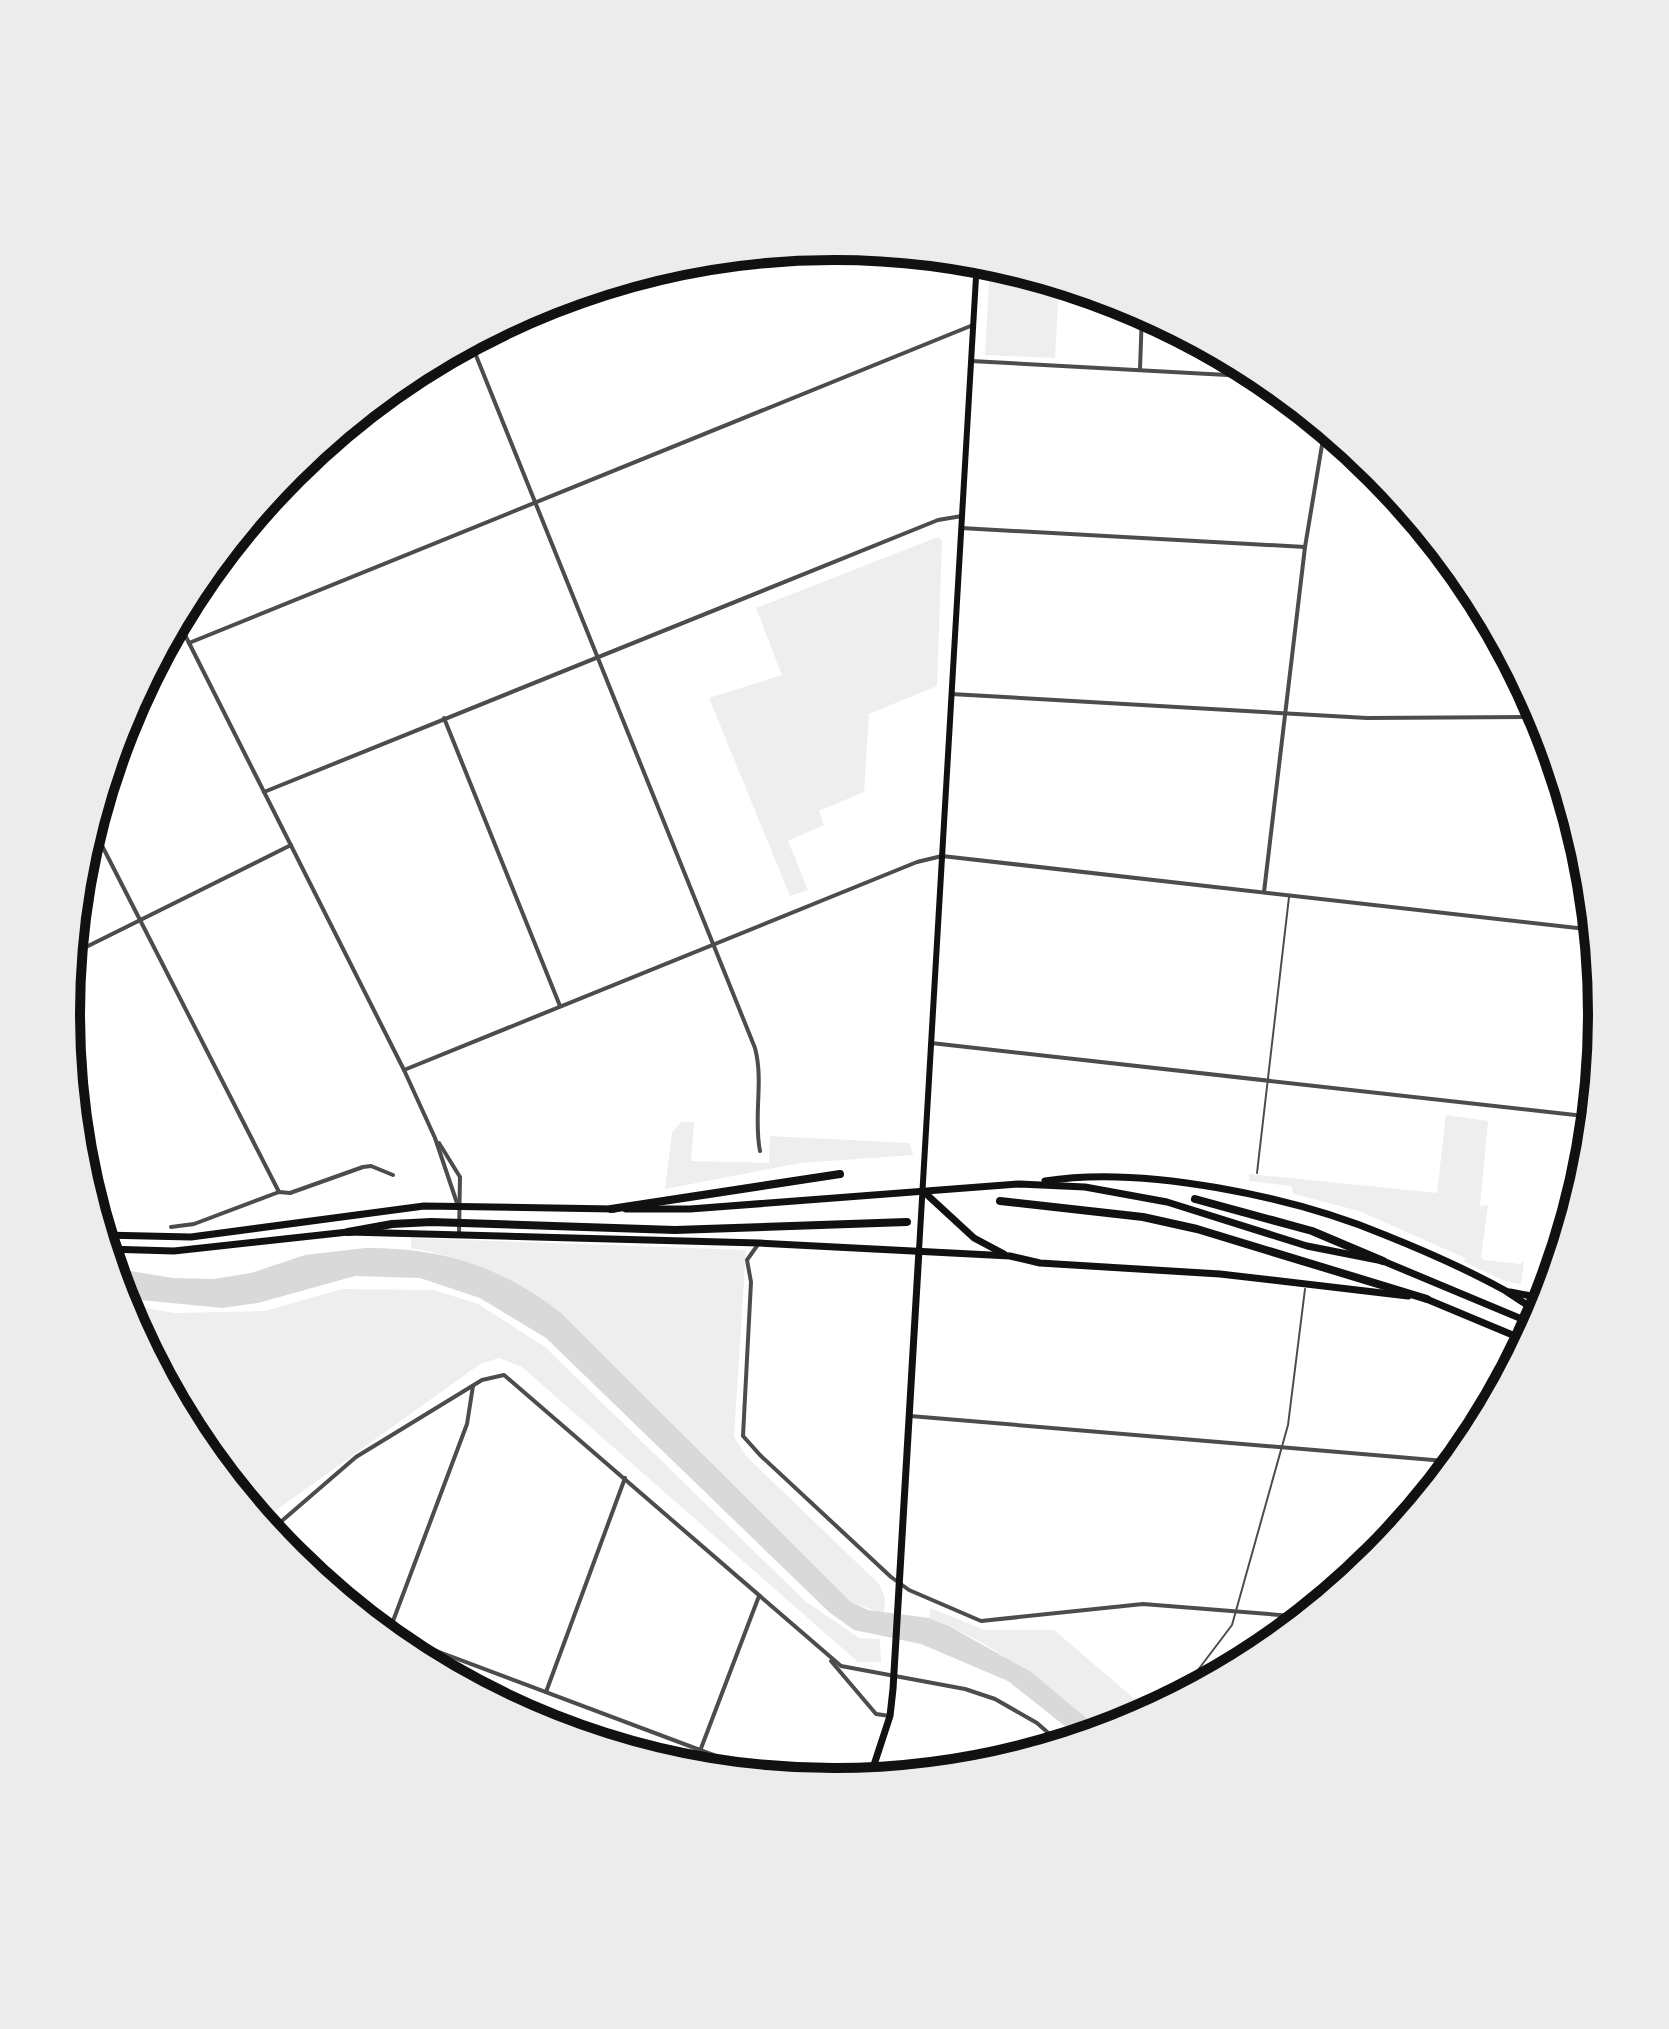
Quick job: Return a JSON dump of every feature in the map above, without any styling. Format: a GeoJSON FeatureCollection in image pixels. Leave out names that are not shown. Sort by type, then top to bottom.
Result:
{"type":"FeatureCollection","features":[{"type":"Feature","properties":{"kind":"highway"},"geometry":{"type":"LineString","coordinates":[[611,1209],[840,1174]]}},
{"type":"Feature","properties":{"kind":"highway"},"geometry":{"type":"LineString","coordinates":[[1195,1199],[1312,1231],[1383,1261]]}},
{"type":"Feature","properties":{"kind":"highway"},"geometry":{"type":"LineString","coordinates":[[1000,1201],[1143,1217],[1197,1229],[1427,1299]]}},
{"type":"Feature","properties":{"kind":"highway"},"geometry":{"type":"LineString","coordinates":[[348,1232],[392,1224],[459,1223],[675,1230],[907,1222]]}},
{"type":"Feature","properties":{"kind":"main road"},"geometry":{"type":"LineString","coordinates":[[873,1767],[890,1716],[895,1676],[976,273]]}},
{"type":"Feature","properties":{"kind":"main road"},"geometry":{"type":"LineString","coordinates":[[114,1235],[191,1237],[424,1206],[690,1209],[1031,1184],[1067,1178],[1140,1181],[1185,1184],[1281,1202],[1383,1234],[1505,1290],[1531,1306]]}},
{"type":"Feature","properties":{"kind":"main road"},"geometry":{"type":"LineString","coordinates":[[1031,1184],[1130,1194],[1307,1246],[1383,1261],[1524,1320]]}},
{"type":"Feature","properties":{"kind":"main road"},"geometry":{"type":"LineString","coordinates":[[923,1191],[974,1238],[1010,1256]]}},
{"type":"Feature","properties":{"kind":"main road"},"geometry":{"type":"LineString","coordinates":[[118,1249],[174,1251],[348,1232],[919,1250],[1010,1256],[1040,1263],[1306,1283],[1427,1299],[1516,1337]]}},
{"type":"Feature","properties":{"kind":"main road"},"geometry":{"type":"LineString","coordinates":[[1505,1290],[1534,1296]]}},
{"type":"Feature","properties":{"kind":"street"},"geometry":{"type":"LineString","coordinates":[[526,326],[576,306]]}},
{"type":"Feature","properties":{"kind":"street"},"geometry":{"type":"LineString","coordinates":[[189,643],[973,325]]}},
{"type":"Feature","properties":{"kind":"street"},"geometry":{"type":"LineString","coordinates":[[1140,370],[1142,326]]}},
{"type":"Feature","properties":{"kind":"street"},"geometry":{"type":"LineString","coordinates":[[475,352],[714,944],[760,1066],[756,1131],[760,1151]]}},
{"type":"Feature","properties":{"kind":"street"},"geometry":{"type":"LineString","coordinates":[[971,361],[1235,375]]}},
{"type":"Feature","properties":{"kind":"street"},"geometry":{"type":"LineString","coordinates":[[1264,892],[1305,547],[1323,440]]}},
{"type":"Feature","properties":{"kind":"street"},"geometry":{"type":"LineString","coordinates":[[264,792],[938,520],[962,516]]}},
{"type":"Feature","properties":{"kind":"street"},"geometry":{"type":"LineString","coordinates":[[961,528],[1305,547]]}},
{"type":"Feature","properties":{"kind":"street"},"geometry":{"type":"LineString","coordinates":[[184,633],[404,1070],[435,1138],[458,1206],[459,1234]]}},
{"type":"Feature","properties":{"kind":"street"},"geometry":{"type":"LineString","coordinates":[[951,694],[1367,718],[1528,717]]}},
{"type":"Feature","properties":{"kind":"street"},"geometry":{"type":"LineString","coordinates":[[444,718],[560,1006]]}},
{"type":"Feature","properties":{"kind":"street"},"geometry":{"type":"LineString","coordinates":[[100,842],[279,1192]]}},
{"type":"Feature","properties":{"kind":"street"},"geometry":{"type":"LineString","coordinates":[[83,948],[291,845]]}},
{"type":"Feature","properties":{"kind":"street"},"geometry":{"type":"LineString","coordinates":[[404,1070],[917,862],[942,856],[1584,929]]}},
{"type":"Feature","properties":{"kind":"street"},"geometry":{"type":"LineString","coordinates":[[931,1043],[1583,1116]]}},
{"type":"Feature","properties":{"kind":"street"},"geometry":{"type":"LineString","coordinates":[[435,1138],[458,1173],[462,1189],[458,1206]]}},
{"type":"Feature","properties":{"kind":"street"},"geometry":{"type":"LineString","coordinates":[[171,1227],[194,1224],[279,1192],[290,1193],[363,1167],[371,1166],[393,1175]]}},
{"type":"Feature","properties":{"kind":"street"},"geometry":{"type":"LineString","coordinates":[[759,1243],[747,1260],[751,1288],[743,1436],[780,1475],[899,1583],[913,1592],[987,1622],[1143,1604],[1290,1616]]}},
{"type":"Feature","properties":{"kind":"street"},"geometry":{"type":"LineString","coordinates":[[278,1524],[356,1457],[473,1386],[493,1375],[504,1375],[827,1656],[876,1714],[890,1716]]}},
{"type":"Feature","properties":{"kind":"street"},"geometry":{"type":"LineString","coordinates":[[392,1625],[467,1424],[473,1386]]}},
{"type":"Feature","properties":{"kind":"street"},"geometry":{"type":"LineString","coordinates":[[910,1416],[1443,1461]]}},
{"type":"Feature","properties":{"kind":"street"},"geometry":{"type":"LineString","coordinates":[[546,1692],[625,1478]]}},
{"type":"Feature","properties":{"kind":"street"},"geometry":{"type":"LineString","coordinates":[[700,1751],[759,1596]]}},
{"type":"Feature","properties":{"kind":"street"},"geometry":{"type":"LineString","coordinates":[[426,1649],[731,1762]]}},
{"type":"Feature","properties":{"kind":"street"},"geometry":{"type":"LineString","coordinates":[[827,1656],[851,1669],[965,1689],[995,1699],[1037,1723],[1052,1736]]}},
{"type":"Feature","properties":{"kind":"lane"},"geometry":{"type":"LineString","coordinates":[[1257,1173],[1290,895]]}},
{"type":"Feature","properties":{"kind":"lane"},"geometry":{"type":"LineString","coordinates":[[1191,1679],[1232,1625],[1288,1425],[1306,1283]]}},
{"type":"Feature","properties":{"kind":"shaded area"},"geometry":{"type":"Polygon","coordinates":[[[989,276],[1058,294],[1055,358],[985,355],[989,276]]]}},
{"type":"Feature","properties":{"kind":"shaded area"},"geometry":{"type":"Polygon","coordinates":[[[938,537],[942,540],[937,686],[869,714],[864,792],[819,811],[824,825],[788,841],[808,890],[790,896],[709,698],[782,675],[756,608],[938,537]]]}},
{"type":"Feature","properties":{"kind":"shaded area"},"geometry":{"type":"Polygon","coordinates":[[[1446,1115],[1488,1121],[1480,1206],[1488,1205],[1481,1257],[1484,1260],[1520,1264],[1524,1261],[1521,1284],[1505,1281],[1464,1262],[1465,1258],[1359,1211],[1294,1194],[1291,1186],[1249,1181],[1249,1174],[1437,1193],[1446,1115]]]}},
{"type":"Feature","properties":{"kind":"shaded area"},"geometry":{"type":"Polygon","coordinates":[[[681,1122],[694,1122],[691,1161],[769,1163],[770,1136],[910,1143],[913,1155],[800,1163],[665,1189],[672,1133],[681,1122]]]}},
{"type":"Feature","properties":{"kind":"shaded area"},"geometry":{"type":"Polygon","coordinates":[[[411,1238],[746,1250],[734,1437],[746,1456],[879,1584],[885,1598],[884,1614],[851,1602],[561,1313],[526,1289],[490,1271],[452,1257],[411,1248],[411,1238]]]}},
{"type":"Feature","properties":{"kind":"shaded area"},"geometry":{"type":"Polygon","coordinates":[[[365,1248],[419,1251],[469,1262],[538,1296],[561,1313],[851,1602],[868,1610],[929,1618],[949,1626],[1031,1672],[1093,1723],[1071,1731],[1008,1681],[921,1644],[854,1630],[829,1612],[546,1338],[480,1298],[420,1278],[355,1276],[258,1303],[222,1308],[136,1299],[125,1270],[173,1278],[214,1279],[251,1273],[305,1255],[365,1248]]]}},
{"type":"Feature","properties":{"kind":"shaded area"},"geometry":{"type":"Polygon","coordinates":[[[342,1289],[434,1290],[478,1304],[545,1347],[805,1601],[859,1638],[880,1639],[881,1662],[858,1662],[522,1367],[499,1358],[480,1364],[270,1515],[207,1434],[181,1392],[139,1307],[174,1313],[265,1311],[342,1289]]]}},
{"type":"Feature","properties":{"kind":"shaded area"},"geometry":{"type":"Polygon","coordinates":[[[931,1608],[984,1630],[1054,1630],[1140,1704],[1092,1723],[999,1653],[929,1618],[931,1608]]]}}]}
